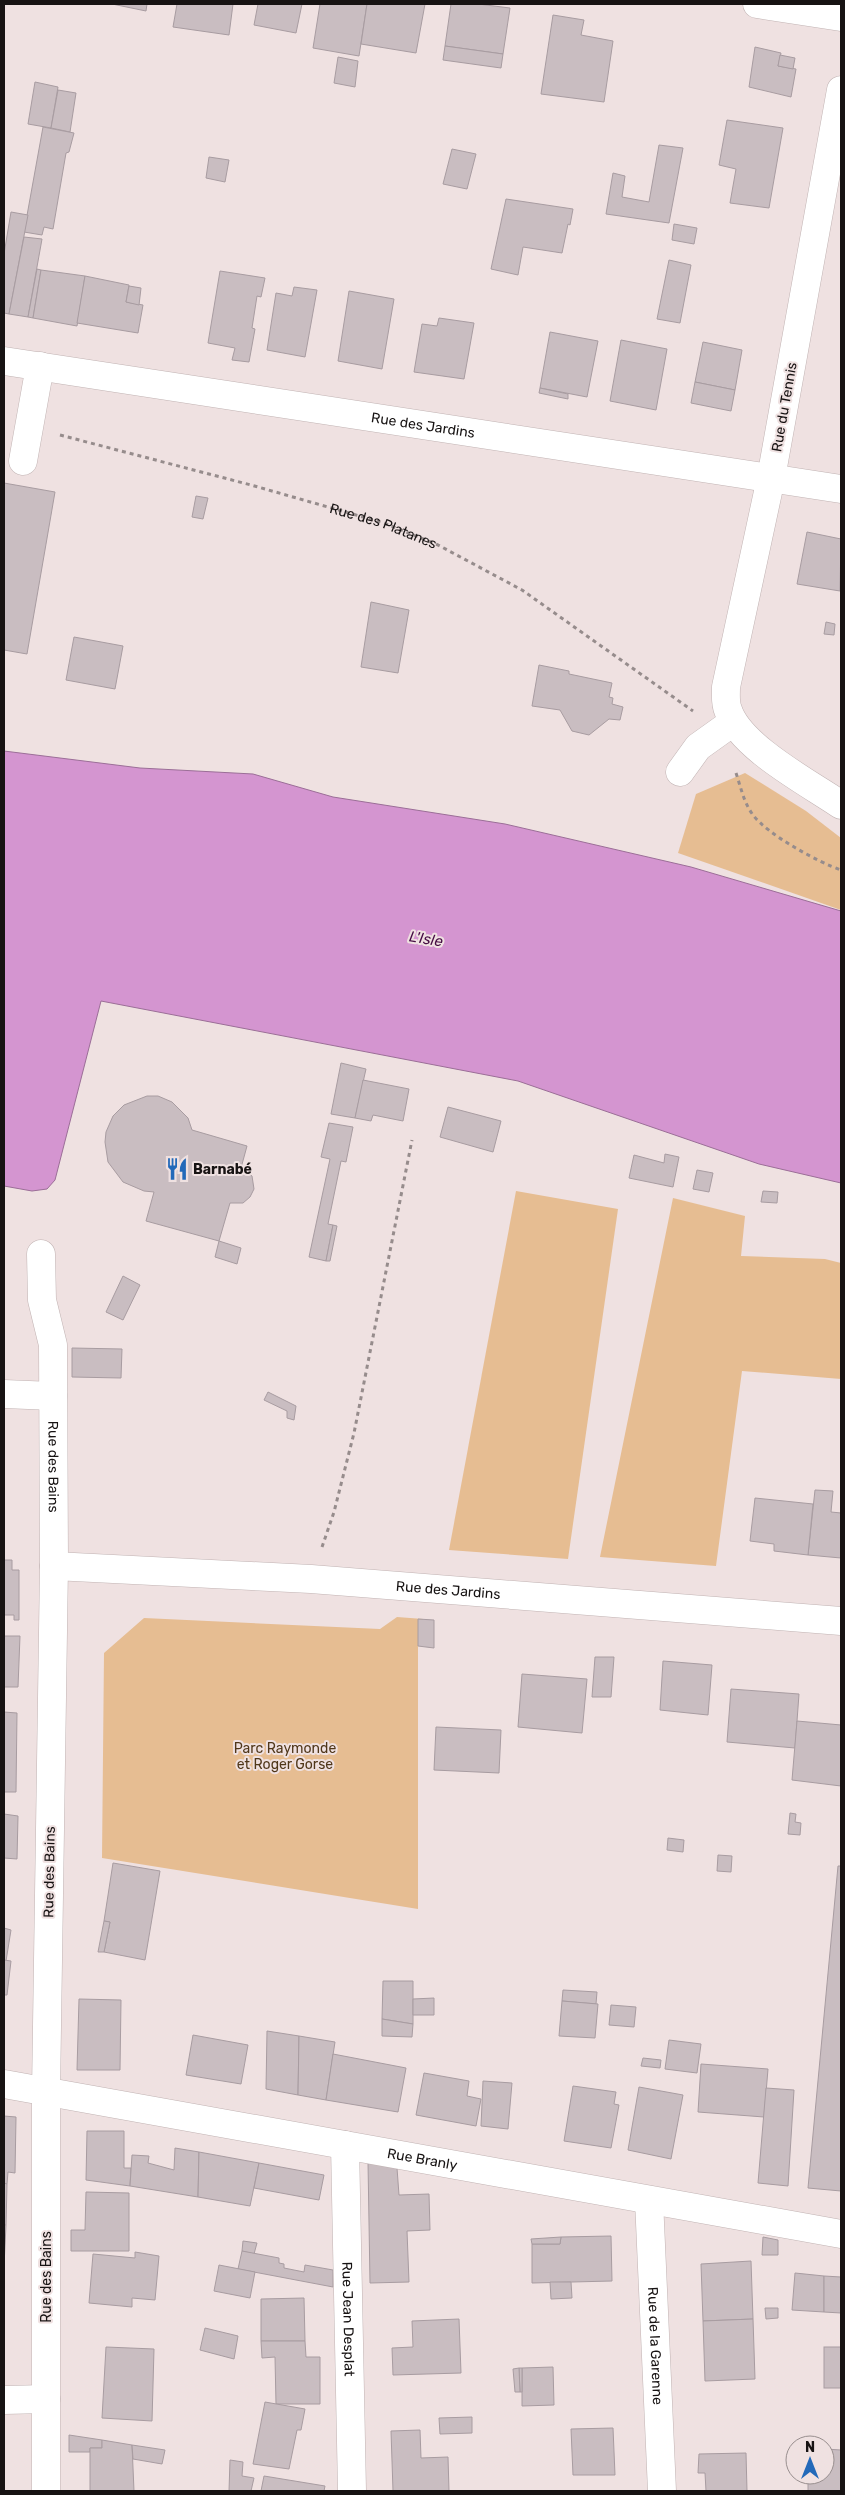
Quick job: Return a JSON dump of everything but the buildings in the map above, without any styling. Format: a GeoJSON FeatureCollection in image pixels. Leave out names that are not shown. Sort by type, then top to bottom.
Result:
{"type":"FeatureCollection","features":[{"type":"Feature","properties":{"kind":"street"},"geometry":{"type":"LineString","coordinates":[[757,4],[841,17]]}},
{"type":"Feature","properties":{"kind":"street","name":"Rue du Tennis"},"geometry":{"type":"LineString","coordinates":[[724,728],[727,709],[726,687],[771,478],[841,90]]}},
{"type":"Feature","properties":{"kind":"street","name":"Rue des Jardins"},"geometry":{"type":"LineString","coordinates":[[4,361],[841,489]]}},
{"type":"Feature","properties":{"kind":"street"},"geometry":{"type":"LineString","coordinates":[[23,461],[40,366]]}},
{"type":"Feature","properties":{"kind":"street"},"geometry":{"type":"LineString","coordinates":[[680,772],[698,747],[724,728],[740,731],[760,750],[841,805]]}},
{"type":"Feature","properties":{"kind":"street","name":"Rue des Bains"},"geometry":{"type":"LineString","coordinates":[[41,1254],[42,1300],[53,1345],[54,1566],[46,2092],[46,2491]]}},
{"type":"Feature","properties":{"kind":"street"},"geometry":{"type":"LineString","coordinates":[[4,1394],[53,1396]]}},
{"type":"Feature","properties":{"kind":"street","name":"Rue des Jardins"},"geometry":{"type":"LineString","coordinates":[[54,1566],[311,1579],[841,1621]]}},
{"type":"Feature","properties":{"kind":"street","name":"Rue Branly"},"geometry":{"type":"LineString","coordinates":[[4,2084],[841,2234]]}},
{"type":"Feature","properties":{"kind":"street","name":"Rue Jean Desplat"},"geometry":{"type":"LineString","coordinates":[[345,2145],[352,2491]]}},
{"type":"Feature","properties":{"kind":"street","name":"Rue de la Garenne"},"geometry":{"type":"LineString","coordinates":[[649,2200],[662,2491]]}},
{"type":"Feature","properties":{"kind":"street"},"geometry":{"type":"LineString","coordinates":[[4,2400],[46,2399]]}},
{"type":"Feature","properties":{"kind":"path","name":"Rue des Platanes"},"geometry":{"type":"LineString","coordinates":[[30,428],[260,488],[384,523],[438,545],[522,590],[688,706],[724,728],[743,796],[754,817],[762,825],[797,848],[841,870]]}},
{"type":"Feature","properties":{"kind":"path"},"geometry":{"type":"LineString","coordinates":[[311,1579],[334,1512],[354,1433],[412,1140]]}},
{"type":"Feature","properties":{"kind":"green space"},"geometry":{"type":"Polygon","coordinates":[[[745,773],[806,811],[841,838],[841,910],[678,853],[696,794],[745,773]]]}},
{"type":"Feature","properties":{"kind":"green space"},"geometry":{"type":"Polygon","coordinates":[[[516,1191],[618,1209],[568,1559],[449,1550],[516,1191]]]}},
{"type":"Feature","properties":{"kind":"green space"},"geometry":{"type":"Polygon","coordinates":[[[673,1198],[745,1216],[741,1256],[825,1259],[841,1263],[841,1379],[742,1371],[716,1566],[600,1557],[673,1198]]]}},
{"type":"Feature","properties":{"kind":"green space","name":"Parc Raymonde et Roger Gorse"},"geometry":{"type":"Polygon","coordinates":[[[397,1617],[423,1619],[418,1646],[418,1909],[102,1858],[104,1653],[144,1618],[380,1629],[397,1617]]]}},
{"type":"Feature","properties":{"kind":"water","name":"L'Isle"},"geometry":{"type":"Polygon","coordinates":[[[4,751],[140,768],[253,774],[333,797],[505,824],[691,867],[841,911],[841,1183],[759,1164],[518,1081],[101,1001],[55,1180],[47,1189],[32,1191],[4,1186],[4,751]]]}},
{"type":"Feature","properties":{"kind":"place","name":"Barnabé"},"geometry":{"type":"Point","coordinates":[177,1169]}}]}
